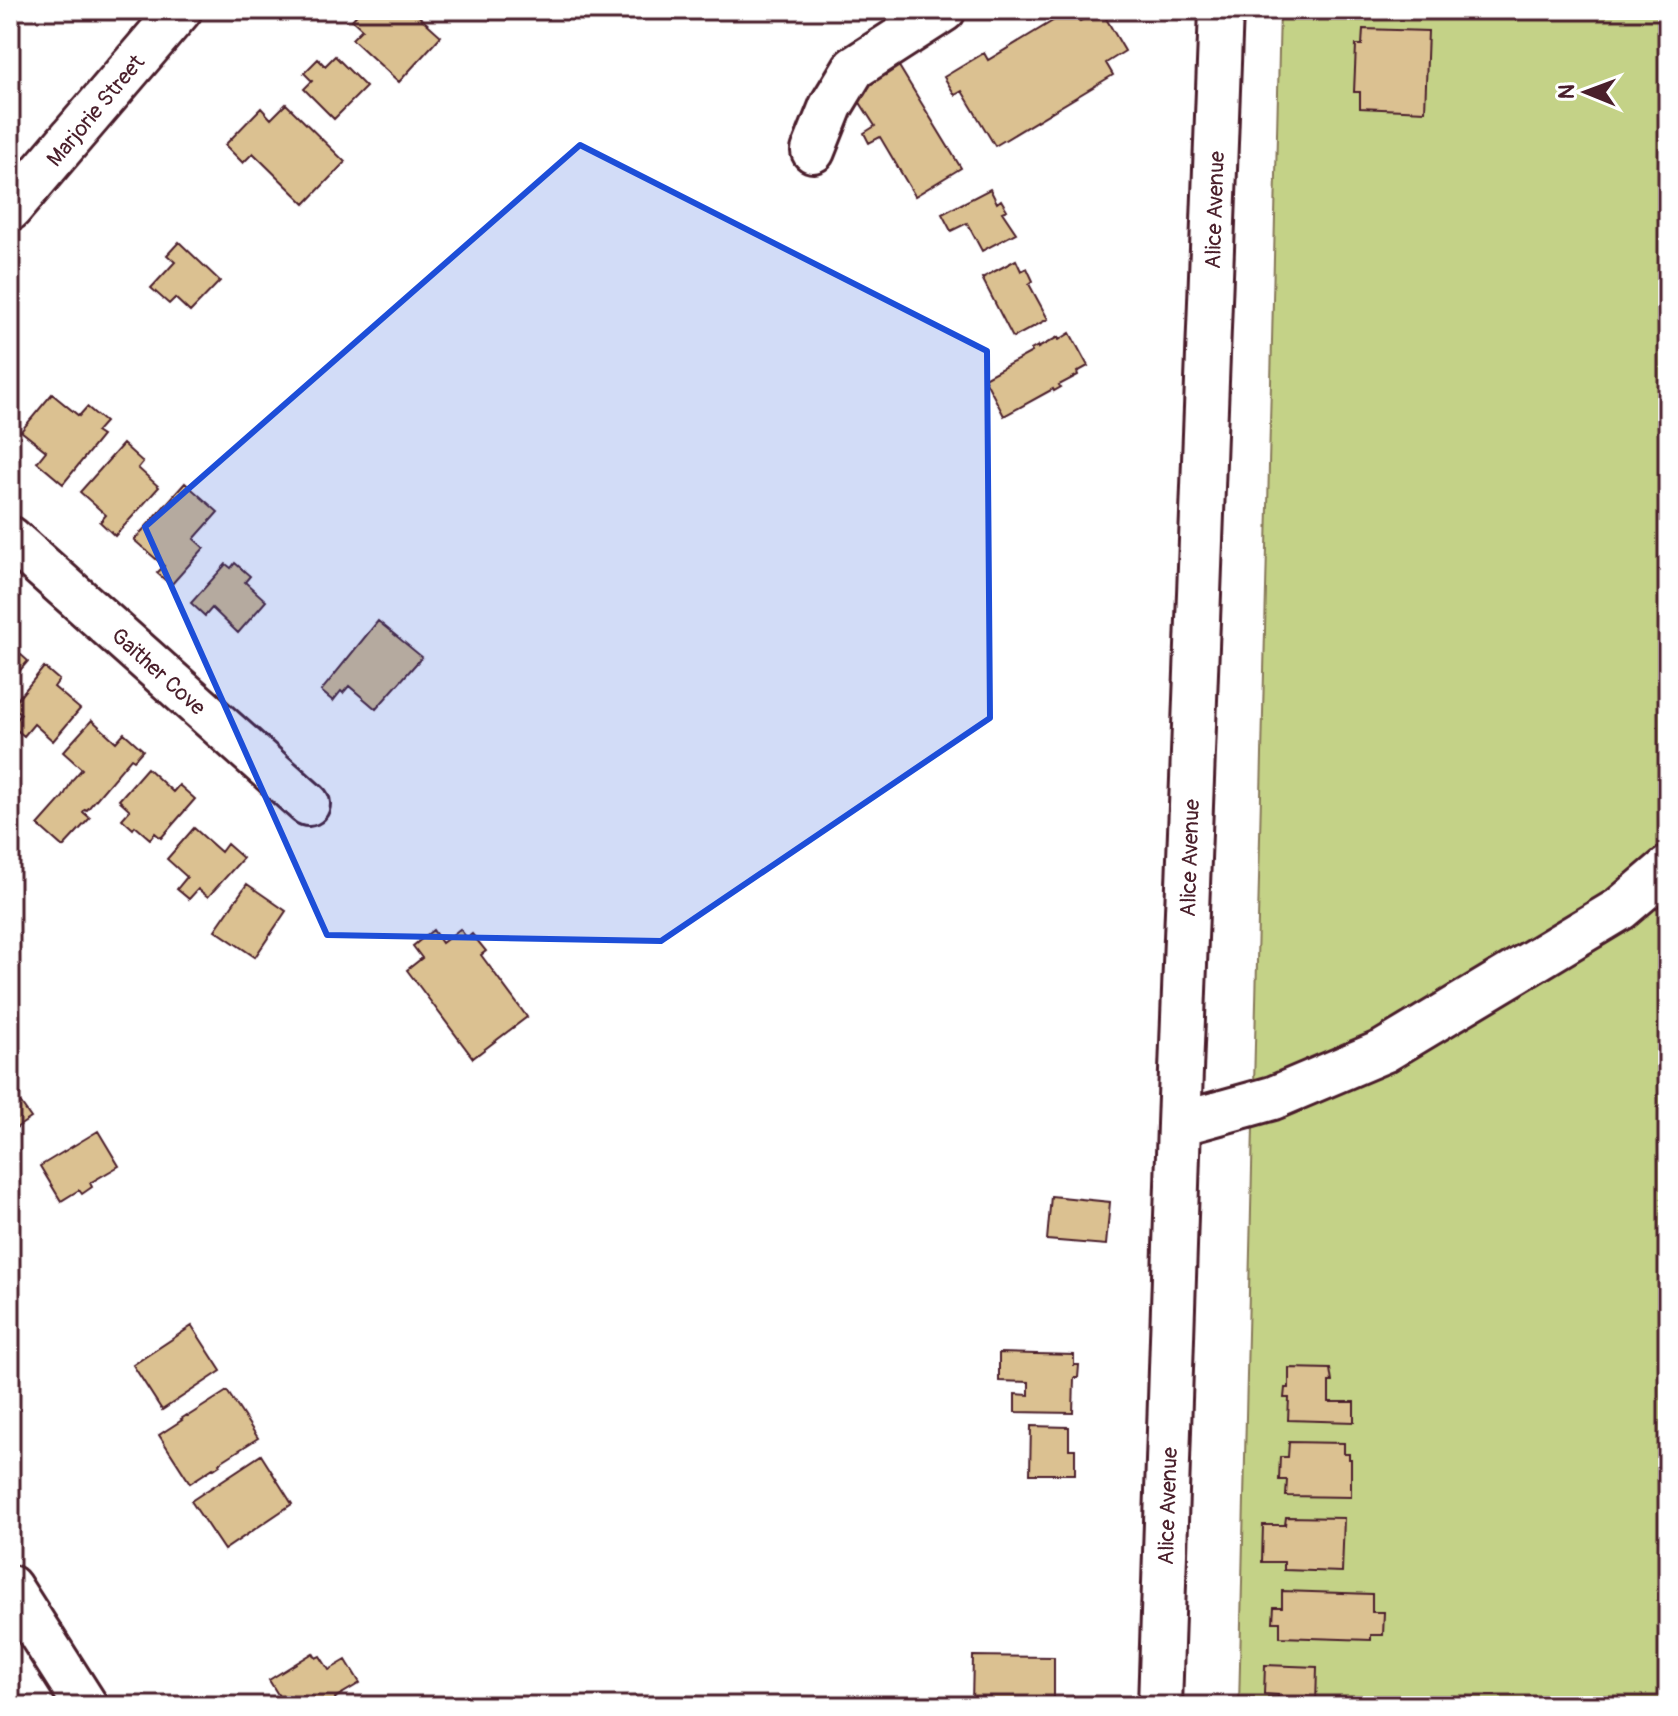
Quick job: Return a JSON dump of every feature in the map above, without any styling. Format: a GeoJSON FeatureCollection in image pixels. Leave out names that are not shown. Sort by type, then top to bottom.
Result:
{"type":"FeatureCollection","features":[{"type":"Feature","properties":{"kind":"street","name":"Marjorie Street"},"geometry":{"type":"LineString","coordinates":[[10,209],[180,10]]}},
{"type":"Feature","properties":{"kind":"street"},"geometry":{"type":"LineString","coordinates":[[813,151],[831,106],[854,68],[944,10]]}},
{"type":"Feature","properties":{"kind":"street","name":"Alice Avenue"},"geometry":{"type":"LineString","coordinates":[[1160,1706],[1221,10]]}},
{"type":"Feature","properties":{"kind":"street","name":"Gaither Cove"},"geometry":{"type":"LineString","coordinates":[[10,538],[308,804]]}},
{"type":"Feature","properties":{"kind":"street"},"geometry":{"type":"LineString","coordinates":[[1179,1124],[1273,1098],[1384,1051],[1620,909],[1668,868]]}},
{"type":"Feature","properties":{"kind":"street"},"geometry":{"type":"LineString","coordinates":[[10,1587],[86,1706]]}},
{"type":"Feature","properties":{"kind":"highlighted area"},"geometry":{"type":"Polygon","coordinates":[[[580,145],[987,351],[990,718],[661,941],[327,935],[145,527],[580,145]]]}},
{"type":"Feature","properties":{"kind":"green space"},"geometry":{"type":"Polygon","coordinates":[[[1280,10],[1668,10],[1668,1706],[1239,1706],[1280,10]]]}},
{"type":"Feature","properties":{"kind":"building"},"geometry":{"type":"Polygon","coordinates":[[[361,10],[412,10],[441,36],[399,82],[352,39],[362,29],[352,20],[361,10]]]}},
{"type":"Feature","properties":{"kind":"building"},"geometry":{"type":"Polygon","coordinates":[[[1071,10],[1080,21],[1101,10],[1125,51],[1106,63],[1113,75],[995,146],[962,91],[955,95],[944,77],[984,53],[988,60],[1071,10]]]}},
{"type":"Feature","properties":{"kind":"building"},"geometry":{"type":"Polygon","coordinates":[[[1363,29],[1428,31],[1425,111],[1360,108],[1360,92],[1354,92],[1356,45],[1362,45],[1363,29]]]}},
{"type":"Feature","properties":{"kind":"building"},"geometry":{"type":"Polygon","coordinates":[[[335,56],[366,87],[334,119],[304,89],[312,81],[304,73],[318,59],[325,66],[335,56]]]}},
{"type":"Feature","properties":{"kind":"building"},"geometry":{"type":"Polygon","coordinates":[[[897,63],[961,168],[915,196],[880,137],[869,143],[864,133],[875,126],[852,90],[897,63]]]}},
{"type":"Feature","properties":{"kind":"building"},"geometry":{"type":"Polygon","coordinates":[[[286,104],[345,162],[305,204],[253,153],[243,163],[225,145],[261,108],[271,119],[286,104]]]}},
{"type":"Feature","properties":{"kind":"building"},"geometry":{"type":"Polygon","coordinates":[[[990,189],[997,203],[1001,200],[1007,210],[1002,212],[1016,233],[982,251],[967,223],[951,231],[942,214],[990,189]]]}},
{"type":"Feature","properties":{"kind":"building"},"geometry":{"type":"Polygon","coordinates":[[[179,242],[220,281],[190,312],[175,298],[169,304],[151,288],[175,262],[167,255],[179,242]]]}},
{"type":"Feature","properties":{"kind":"building"},"geometry":{"type":"Polygon","coordinates":[[[1016,260],[1021,271],[1027,268],[1033,281],[1029,284],[1048,319],[1013,338],[982,278],[1016,260]]]}},
{"type":"Feature","properties":{"kind":"building"},"geometry":{"type":"Polygon","coordinates":[[[1070,333],[1088,366],[1059,385],[1061,387],[1004,416],[984,378],[1038,346],[1070,333]]]}},
{"type":"Feature","properties":{"kind":"building"},"geometry":{"type":"Polygon","coordinates":[[[52,394],[79,416],[87,407],[105,422],[96,432],[102,436],[63,484],[37,462],[46,451],[21,431],[52,394]]]}},
{"type":"Feature","properties":{"kind":"building"},"geometry":{"type":"Polygon","coordinates":[[[123,444],[143,462],[138,468],[159,487],[115,536],[100,522],[106,515],[80,492],[123,444]]]}},
{"type":"Feature","properties":{"kind":"building"},"geometry":{"type":"Polygon","coordinates":[[[185,483],[218,512],[194,539],[204,548],[171,585],[157,573],[164,566],[134,540],[185,483]]]}},
{"type":"Feature","properties":{"kind":"building"},"geometry":{"type":"Polygon","coordinates":[[[235,563],[250,576],[245,582],[266,601],[238,633],[212,608],[205,616],[191,603],[226,564],[231,568],[235,563]]]}},
{"type":"Feature","properties":{"kind":"building"},"geometry":{"type":"Polygon","coordinates":[[[378,621],[422,657],[376,709],[349,686],[333,701],[321,691],[378,621]]]}},
{"type":"Feature","properties":{"kind":"building"},"geometry":{"type":"Polygon","coordinates":[[[10,645],[28,661],[10,682],[10,645]]]}},
{"type":"Feature","properties":{"kind":"building"},"geometry":{"type":"Polygon","coordinates":[[[44,667],[59,680],[54,687],[80,709],[53,741],[34,724],[24,736],[12,726],[21,714],[12,706],[44,667]]]}},
{"type":"Feature","properties":{"kind":"building"},"geometry":{"type":"Polygon","coordinates":[[[92,720],[116,742],[124,733],[143,750],[134,760],[131,758],[85,809],[83,812],[90,818],[63,847],[38,825],[82,769],[63,752],[92,720]]]}},
{"type":"Feature","properties":{"kind":"building"},"geometry":{"type":"Polygon","coordinates":[[[147,768],[173,792],[179,785],[195,799],[161,838],[155,833],[150,839],[122,819],[130,810],[119,800],[147,768]]]}},
{"type":"Feature","properties":{"kind":"building"},"geometry":{"type":"Polygon","coordinates":[[[194,828],[221,852],[227,844],[243,858],[208,897],[198,889],[189,899],[177,889],[187,877],[167,859],[194,828]]]}},
{"type":"Feature","properties":{"kind":"building"},"geometry":{"type":"Polygon","coordinates":[[[247,884],[286,911],[255,957],[215,930],[247,884]]]}},
{"type":"Feature","properties":{"kind":"building"},"geometry":{"type":"Polygon","coordinates":[[[460,929],[467,938],[472,934],[486,951],[481,955],[527,1017],[473,1058],[407,970],[422,958],[413,946],[433,930],[442,943],[460,929]]]}},
{"type":"Feature","properties":{"kind":"building"},"geometry":{"type":"Polygon","coordinates":[[[10,1088],[31,1118],[10,1132],[10,1088]]]}},
{"type":"Feature","properties":{"kind":"building"},"geometry":{"type":"Polygon","coordinates":[[[98,1131],[119,1166],[90,1183],[92,1187],[82,1194],[79,1190],[61,1201],[40,1166],[98,1131]]]}},
{"type":"Feature","properties":{"kind":"building"},"geometry":{"type":"Polygon","coordinates":[[[1051,1196],[1110,1202],[1106,1245],[1047,1240],[1051,1196]]]}},
{"type":"Feature","properties":{"kind":"building"},"geometry":{"type":"Polygon","coordinates":[[[192,1326],[221,1371],[162,1410],[133,1365],[192,1326]]]}},
{"type":"Feature","properties":{"kind":"building"},"geometry":{"type":"Polygon","coordinates":[[[999,1353],[1074,1355],[1074,1365],[1079,1365],[1078,1378],[1074,1378],[1073,1413],[1015,1412],[1015,1394],[1029,1395],[1029,1382],[999,1381],[999,1353]]]}},
{"type":"Feature","properties":{"kind":"building"},"geometry":{"type":"Polygon","coordinates":[[[1289,1368],[1330,1369],[1329,1402],[1354,1402],[1354,1422],[1288,1420],[1289,1398],[1284,1398],[1285,1388],[1289,1388],[1289,1368]]]}},
{"type":"Feature","properties":{"kind":"building"},"geometry":{"type":"Polygon","coordinates":[[[227,1391],[258,1438],[190,1483],[159,1435],[227,1391]]]}},
{"type":"Feature","properties":{"kind":"building"},"geometry":{"type":"Polygon","coordinates":[[[1031,1426],[1069,1427],[1069,1449],[1075,1449],[1075,1474],[1030,1474],[1031,1426]]]}},
{"type":"Feature","properties":{"kind":"building"},"geometry":{"type":"Polygon","coordinates":[[[1289,1442],[1344,1443],[1344,1454],[1349,1454],[1351,1459],[1351,1497],[1286,1496],[1287,1480],[1279,1480],[1280,1457],[1288,1457],[1289,1442]]]}},
{"type":"Feature","properties":{"kind":"building"},"geometry":{"type":"Polygon","coordinates":[[[261,1455],[292,1504],[224,1550],[191,1501],[261,1455]]]}},
{"type":"Feature","properties":{"kind":"building"},"geometry":{"type":"Polygon","coordinates":[[[1286,1517],[1344,1518],[1342,1572],[1284,1570],[1284,1562],[1262,1562],[1263,1525],[1285,1525],[1286,1517]]]}},
{"type":"Feature","properties":{"kind":"building"},"geometry":{"type":"Polygon","coordinates":[[[1282,1591],[1372,1594],[1372,1612],[1384,1612],[1383,1635],[1371,1635],[1371,1640],[1280,1637],[1280,1622],[1273,1622],[1274,1607],[1282,1607],[1282,1591]]]}},
{"type":"Feature","properties":{"kind":"building"},"geometry":{"type":"Polygon","coordinates":[[[313,1653],[316,1658],[320,1656],[329,1670],[346,1660],[360,1683],[335,1698],[337,1702],[331,1706],[290,1706],[284,1696],[280,1698],[269,1680],[313,1653]]]}},
{"type":"Feature","properties":{"kind":"building"},"geometry":{"type":"Polygon","coordinates":[[[973,1656],[1054,1657],[1054,1705],[972,1704],[973,1656]]]}},
{"type":"Feature","properties":{"kind":"building"},"geometry":{"type":"Polygon","coordinates":[[[1265,1665],[1317,1667],[1316,1706],[1277,1706],[1278,1695],[1264,1694],[1265,1665]]]}}]}
